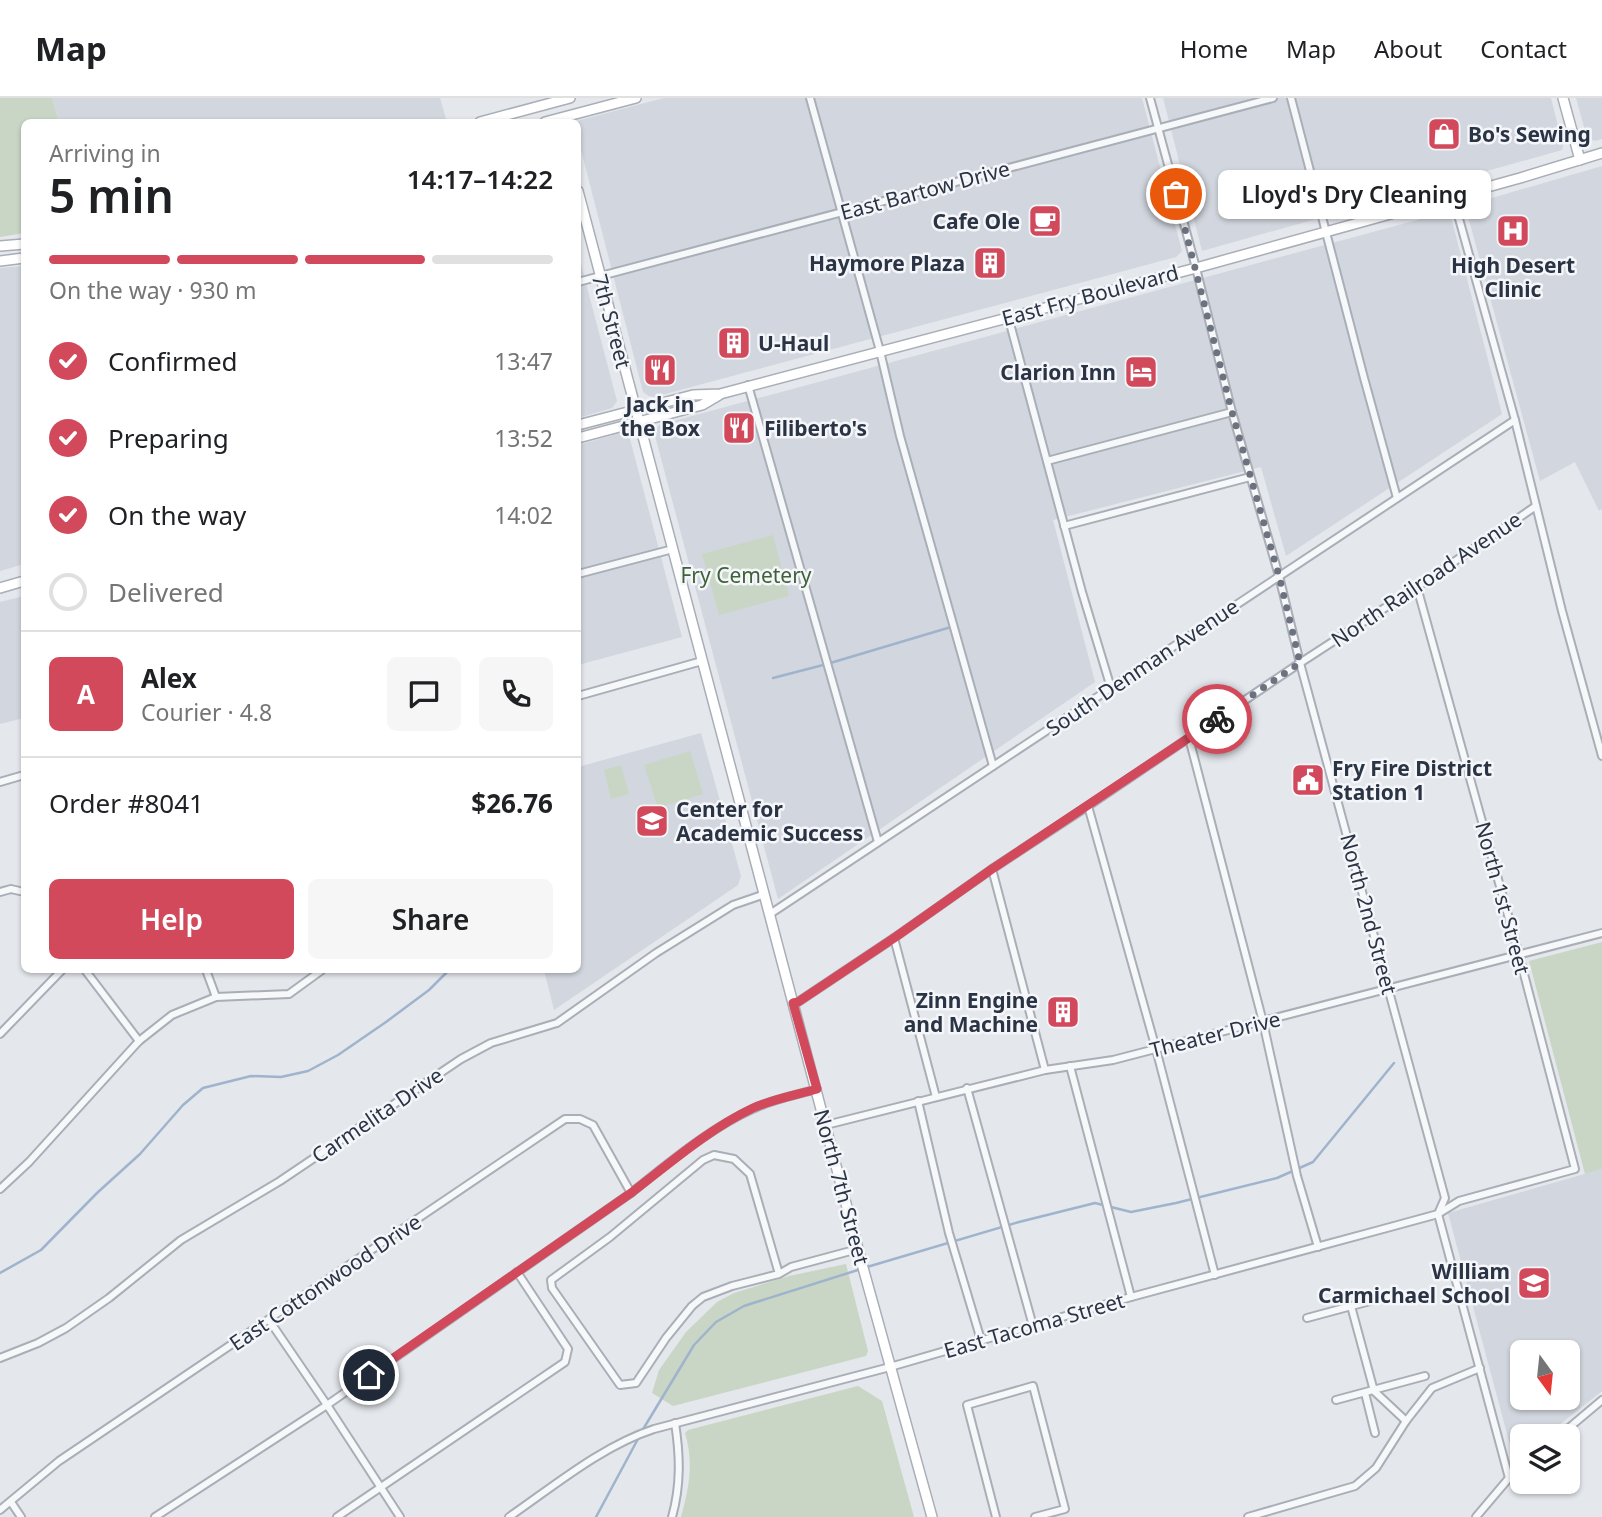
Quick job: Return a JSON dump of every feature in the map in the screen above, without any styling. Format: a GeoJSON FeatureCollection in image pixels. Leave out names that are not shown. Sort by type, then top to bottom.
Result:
{"type":"FeatureCollection","features":[{"type":"Feature","properties":{"kind":"main road"},"geometry":{"type":"LineString","coordinates":[[490,119],[553,100],[570,98]]}},
{"type":"Feature","properties":{"kind":"main road"},"geometry":{"type":"LineString","coordinates":[[566,119],[636,98]]}},
{"type":"Feature","properties":{"kind":"main road"},"geometry":{"type":"LineString","coordinates":[[1563,98],[1580,160]]}},
{"type":"Feature","properties":{"kind":"main road"},"geometry":{"type":"LineString","coordinates":[[553,100],[558,119]]}},
{"type":"Feature","properties":{"kind":"main road","name":"East Fry Boulevard"},"geometry":{"type":"LineString","coordinates":[[581,437],[702,405],[720,394],[748,385],[1196,268],[1602,153]]}},
{"type":"Feature","properties":{"kind":"main road","name":"7th Street"},"geometry":{"type":"LineString","coordinates":[[581,203],[636,410]]}},
{"type":"Feature","properties":{"kind":"main road"},"geometry":{"type":"LineString","coordinates":[[0,246],[21,244]]}},
{"type":"Feature","properties":{"kind":"main road"},"geometry":{"type":"LineString","coordinates":[[0,261],[21,258]]}},
{"type":"Feature","properties":{"kind":"main road","name":"East Fry Boulevard"},"geometry":{"type":"LineString","coordinates":[[581,424],[693,395],[720,394]]}},
{"type":"Feature","properties":{"kind":"main road","name":"North 7th Street"},"geometry":{"type":"LineString","coordinates":[[636,410],[858,1249],[932,1517]]}},
{"type":"Feature","properties":{"kind":"main road"},"geometry":{"type":"LineString","coordinates":[[0,588],[21,582]]}},
{"type":"Feature","properties":{"kind":"street"},"geometry":{"type":"LineString","coordinates":[[810,98],[880,351],[900,436],[993,765]]}},
{"type":"Feature","properties":{"kind":"street","name":"North 2nd Street"},"geometry":{"type":"LineString","coordinates":[[1150,98],[1232,412],[1279,576],[1300,663],[1445,1198],[1437,1214],[1509,1478]]}},
{"type":"Feature","properties":{"kind":"street","name":"East Bartow Drive"},"geometry":{"type":"LineString","coordinates":[[581,281],[1273,98]]}},
{"type":"Feature","properties":{"kind":"street"},"geometry":{"type":"LineString","coordinates":[[1291,98],[1397,498]]}},
{"type":"Feature","properties":{"kind":"street"},"geometry":{"type":"LineString","coordinates":[[1453,197],[1515,420],[1602,756]]}},
{"type":"Feature","properties":{"kind":"street"},"geometry":{"type":"LineString","coordinates":[[1009,316],[1082,592],[1111,688]]}},
{"type":"Feature","properties":{"kind":"street"},"geometry":{"type":"LineString","coordinates":[[748,385],[878,842]]}},
{"type":"Feature","properties":{"kind":"street"},"geometry":{"type":"LineString","coordinates":[[1047,461],[1232,412]]}},
{"type":"Feature","properties":{"kind":"street","name":"South Denman Avenue"},"geometry":{"type":"LineString","coordinates":[[770,914],[1515,420]]}},
{"type":"Feature","properties":{"kind":"street"},"geometry":{"type":"LineString","coordinates":[[1064,526],[1250,477]]}},
{"type":"Feature","properties":{"kind":"street","name":"North Railroad Avenue"},"geometry":{"type":"LineString","coordinates":[[793,1003],[894,938],[992,869],[1536,506]]}},
{"type":"Feature","properties":{"kind":"street"},"geometry":{"type":"LineString","coordinates":[[581,573],[673,549]]}},
{"type":"Feature","properties":{"kind":"street","name":"North 1st Street"},"geometry":{"type":"LineString","coordinates":[[1417,587],[1575,1169]]}},
{"type":"Feature","properties":{"kind":"street"},"geometry":{"type":"LineString","coordinates":[[581,695],[702,661]]}},
{"type":"Feature","properties":{"kind":"street"},"geometry":{"type":"LineString","coordinates":[[1189,738],[1263,1022],[1297,1176],[1318,1247]]}},
{"type":"Feature","properties":{"kind":"street"},"geometry":{"type":"LineString","coordinates":[[0,782],[21,776]]}},
{"type":"Feature","properties":{"kind":"street"},"geometry":{"type":"LineString","coordinates":[[1088,806],[1156,1049],[1215,1275]]}},
{"type":"Feature","properties":{"kind":"street"},"geometry":{"type":"LineString","coordinates":[[992,869],[1045,1070]]}},
{"type":"Feature","properties":{"kind":"street"},"geometry":{"type":"LineString","coordinates":[[0,892],[10,889],[21,891]]}},
{"type":"Feature","properties":{"kind":"street","name":"Carmelita Drive"},"geometry":{"type":"LineString","coordinates":[[0,1357],[38,1343],[66,1328],[109,1298],[181,1240],[280,1181],[461,1059],[491,1043],[557,1023],[667,946],[733,905],[765,894]]}},
{"type":"Feature","properties":{"kind":"street","name":"Theater Drive"},"geometry":{"type":"LineString","coordinates":[[827,1125],[1045,1070],[1113,1060],[1602,933]]}},
{"type":"Feature","properties":{"kind":"street"},"geometry":{"type":"LineString","coordinates":[[894,938],[936,1097]]}},
{"type":"Feature","properties":{"kind":"street"},"geometry":{"type":"LineString","coordinates":[[0,1034],[59,973]]}},
{"type":"Feature","properties":{"kind":"street"},"geometry":{"type":"LineString","coordinates":[[87,973],[139,1041]]}},
{"type":"Feature","properties":{"kind":"street"},"geometry":{"type":"LineString","coordinates":[[207,973],[216,997]]}},
{"type":"Feature","properties":{"kind":"street"},"geometry":{"type":"LineString","coordinates":[[0,1189],[29,1162],[139,1041],[172,1015],[216,997],[289,994],[318,973]]}},
{"type":"Feature","properties":{"kind":"street"},"geometry":{"type":"LineString","coordinates":[[1070,1066],[1131,1297]]}},
{"type":"Feature","properties":{"kind":"street"},"geometry":{"type":"LineString","coordinates":[[967,1088],[1033,1326]]}},
{"type":"Feature","properties":{"kind":"street"},"geometry":{"type":"LineString","coordinates":[[155,1517],[327,1405],[631,1193],[727,1122],[756,1107],[817,1089]]}},
{"type":"Feature","properties":{"kind":"street"},"geometry":{"type":"LineString","coordinates":[[918,1101],[949,1233],[981,1340]]}},
{"type":"Feature","properties":{"kind":"street","name":"East Cottonwood Drive"},"geometry":{"type":"LineString","coordinates":[[0,1510],[59,1461],[565,1119],[580,1119],[593,1125],[631,1193]]}},
{"type":"Feature","properties":{"kind":"street"},"geometry":{"type":"LineString","coordinates":[[681,1155],[691,1170]]}},
{"type":"Feature","properties":{"kind":"street"},"geometry":{"type":"LineString","coordinates":[[779,1274],[750,1174],[734,1159],[714,1155],[703,1160],[610,1237],[551,1280],[552,1288],[620,1385],[636,1383],[666,1338],[703,1297],[732,1286],[779,1274],[791,1267],[858,1249]]}},
{"type":"Feature","properties":{"kind":"street","name":"East Tacoma Street"},"geometry":{"type":"LineString","coordinates":[[509,1517],[615,1445],[635,1435],[890,1367],[1131,1297],[1437,1214],[1459,1200],[1575,1169]]}},
{"type":"Feature","properties":{"kind":"street"},"geometry":{"type":"LineString","coordinates":[[337,1517],[565,1362],[568,1349],[517,1272]]}},
{"type":"Feature","properties":{"kind":"street"},"geometry":{"type":"LineString","coordinates":[[1307,1318],[1396,1294]]}},
{"type":"Feature","properties":{"kind":"street"},"geometry":{"type":"LineString","coordinates":[[1350,1306],[1374,1391],[1406,1421]]}},
{"type":"Feature","properties":{"kind":"street"},"geometry":{"type":"LineString","coordinates":[[268,1320],[400,1517]]}},
{"type":"Feature","properties":{"kind":"street"},"geometry":{"type":"LineString","coordinates":[[1248,1517],[1355,1486],[1376,1468],[1406,1421],[1433,1388],[1480,1368]]}},
{"type":"Feature","properties":{"kind":"street"},"geometry":{"type":"LineString","coordinates":[[1336,1400],[1425,1376]]}},
{"type":"Feature","properties":{"kind":"street"},"geometry":{"type":"LineString","coordinates":[[996,1517],[967,1405],[1033,1386],[1066,1513],[1035,1517]]}},
{"type":"Feature","properties":{"kind":"street"},"geometry":{"type":"LineString","coordinates":[[1365,1393],[1375,1433]]}},
{"type":"Feature","properties":{"kind":"street"},"geometry":{"type":"LineString","coordinates":[[1573,1424],[1602,1399]]}},
{"type":"Feature","properties":{"kind":"street"},"geometry":{"type":"LineString","coordinates":[[672,1517],[680,1475],[676,1423]]}},
{"type":"Feature","properties":{"kind":"street"},"geometry":{"type":"LineString","coordinates":[[1476,1517],[1509,1478]]}},
{"type":"Feature","properties":{"kind":"street"},"geometry":{"type":"LineString","coordinates":[[11,1502],[21,1517]]}},
{"type":"Feature","properties":{"kind":"shaded area"},"geometry":{"type":"Polygon","coordinates":[[[52,98],[440,98],[446,119],[58,119],[52,98]]]}},
{"type":"Feature","properties":{"kind":"shaded area"},"geometry":{"type":"Polygon","coordinates":[[[664,98],[1142,98],[1182,251],[1176,257],[654,397],[649,396],[643,392],[581,150],[581,120],[664,98]]]}},
{"type":"Feature","properties":{"kind":"shaded area"},"geometry":{"type":"Polygon","coordinates":[[[1163,98],[1551,98],[1563,145],[1562,150],[1202,251],[1163,98]]]}},
{"type":"Feature","properties":{"kind":"shaded area"},"geometry":{"type":"Polygon","coordinates":[[[1576,98],[1602,98],[1602,139],[1595,141],[1587,138],[1576,98]]]}},
{"type":"Feature","properties":{"kind":"shaded area"},"geometry":{"type":"Polygon","coordinates":[[[1602,166],[1602,509],[1599,511],[1575,462],[1540,481],[1466,209],[1471,204],[1602,166]]]}},
{"type":"Feature","properties":{"kind":"shaded area"},"geometry":{"type":"Polygon","coordinates":[[[1443,213],[1451,217],[1502,414],[1286,556],[1261,467],[1053,520],[1095,682],[778,899],[654,432],[659,425],[1443,213]]]}},
{"type":"Feature","properties":{"kind":"shaded area"},"geometry":{"type":"Polygon","coordinates":[[[581,264],[617,401],[612,408],[581,417],[581,264]]]}},
{"type":"Feature","properties":{"kind":"shaded area"},"geometry":{"type":"Polygon","coordinates":[[[21,266],[21,565],[0,571],[0,268],[21,266]]]}},
{"type":"Feature","properties":{"kind":"shaded area"},"geometry":{"type":"Polygon","coordinates":[[[621,433],[630,439],[682,637],[581,664],[581,444],[621,433]]]}},
{"type":"Feature","properties":{"kind":"shaded area"},"geometry":{"type":"Polygon","coordinates":[[[21,597],[21,719],[0,724],[0,602],[21,597]]]}},
{"type":"Feature","properties":{"kind":"shaded area","name":"Center for Academic Success"},"geometry":{"type":"Polygon","coordinates":[[[701,733],[741,876],[738,885],[554,1010],[545,973],[581,973],[581,766],[701,733]]]}},
{"type":"Feature","properties":{"kind":"shaded area","name":"William Carmichael School"},"geometry":{"type":"Polygon","coordinates":[[[1602,1169],[1602,1391],[1580,1408],[1580,1340],[1510,1340],[1510,1410],[1578,1410],[1560,1424],[1510,1424],[1510,1445],[1448,1213],[1602,1169]]]}},
{"type":"Feature","properties":{"kind":"green space"},"geometry":{"type":"Polygon","coordinates":[[[0,98],[52,98],[58,119],[21,119],[21,234],[0,237],[0,98]]]}},
{"type":"Feature","properties":{"kind":"green space","name":"Fry Cemetery"},"geometry":{"type":"Polygon","coordinates":[[[773,535],[789,596],[719,615],[702,554],[773,535]]]}},
{"type":"Feature","properties":{"kind":"green space"},"geometry":{"type":"Polygon","coordinates":[[[690,751],[703,794],[658,808],[644,765],[690,751]]]}},
{"type":"Feature","properties":{"kind":"green space"},"geometry":{"type":"Polygon","coordinates":[[[621,765],[629,794],[611,799],[604,770],[621,765]]]}},
{"type":"Feature","properties":{"kind":"green space"},"geometry":{"type":"Polygon","coordinates":[[[1602,942],[1602,1169],[1585,1174],[1529,961],[1602,942]]]}},
{"type":"Feature","properties":{"kind":"green space"},"geometry":{"type":"Polygon","coordinates":[[[846,1264],[868,1351],[866,1356],[673,1406],[652,1393],[659,1370],[686,1332],[717,1302],[734,1293],[789,1276],[846,1264]]]}},
{"type":"Feature","properties":{"kind":"green space"},"geometry":{"type":"Polygon","coordinates":[[[858,1386],[882,1401],[914,1517],[681,1517],[689,1475],[685,1433],[688,1430],[858,1386]]]}},
{"type":"Feature","properties":{"kind":"waterway"},"geometry":{"type":"LineString","coordinates":[[773,678],[951,627]]}},
{"type":"Feature","properties":{"kind":"waterway"},"geometry":{"type":"LineString","coordinates":[[0,1273],[41,1250],[140,1154],[183,1105],[203,1088],[251,1076],[281,1077],[308,1071],[338,1055],[386,1022],[429,990],[446,973]]}},
{"type":"Feature","properties":{"kind":"waterway"},"geometry":{"type":"LineString","coordinates":[[867,1267],[1019,1222],[1095,1203],[1131,1212],[1277,1178],[1313,1162],[1394,1063]]}},
{"type":"Feature","properties":{"kind":"waterway"},"geometry":{"type":"LineString","coordinates":[[642,1431],[694,1345],[716,1322],[744,1306],[861,1269]]}},
{"type":"Feature","properties":{"kind":"waterway"},"geometry":{"type":"LineString","coordinates":[[596,1517],[639,1437]]}},
{"type":"Feature","properties":{"kind":"way so far"},"geometry":{"type":"LineString","coordinates":[[1176,194],[1300,663],[1217,719]]}},
{"type":"Feature","properties":{"kind":"place","name":"Bo's Sewing"},"geometry":{"type":"Point","coordinates":[1444,134]}},
{"type":"Feature","properties":{"kind":"place","name":"Lloyd's Dry Cleaning"},"geometry":{"type":"Point","coordinates":[1176,194]}},
{"type":"Feature","properties":{"kind":"place","name":"Cafe Ole"},"geometry":{"type":"Point","coordinates":[1045,221]}},
{"type":"Feature","properties":{"kind":"place","name":"High Desert Clinic"},"geometry":{"type":"Point","coordinates":[1513,231]}},
{"type":"Feature","properties":{"kind":"place","name":"Haymore Plaza"},"geometry":{"type":"Point","coordinates":[990,263]}},
{"type":"Feature","properties":{"kind":"place","name":"U-Haul"},"geometry":{"type":"Point","coordinates":[734,343]}},
{"type":"Feature","properties":{"kind":"place","name":"Jack in the Box"},"geometry":{"type":"Point","coordinates":[660,370]}},
{"type":"Feature","properties":{"kind":"place","name":"Clarion Inn"},"geometry":{"type":"Point","coordinates":[1141,372]}},
{"type":"Feature","properties":{"kind":"place","name":"Filiberto's"},"geometry":{"type":"Point","coordinates":[739,428]}},
{"type":"Feature","properties":{"kind":"place","name":"Fry Fire District Station 1"},"geometry":{"type":"Point","coordinates":[1308,780]}},
{"type":"Feature","properties":{"kind":"place","name":"Center for Academic Success"},"geometry":{"type":"Point","coordinates":[652,821]}},
{"type":"Feature","properties":{"kind":"place","name":"Zinn Engine and Machine"},"geometry":{"type":"Point","coordinates":[1063,1012]}},
{"type":"Feature","properties":{"kind":"place","name":"William Carmichael School"},"geometry":{"type":"Point","coordinates":[1534,1283]}},
{"type":"Feature","properties":{"kind":"route"},"geometry":{"type":"LineString","coordinates":[[369,1375],[631,1193],[727,1122],[756,1107],[817,1089],[793,1003],[894,938],[992,869],[1217,719]]}}]}
